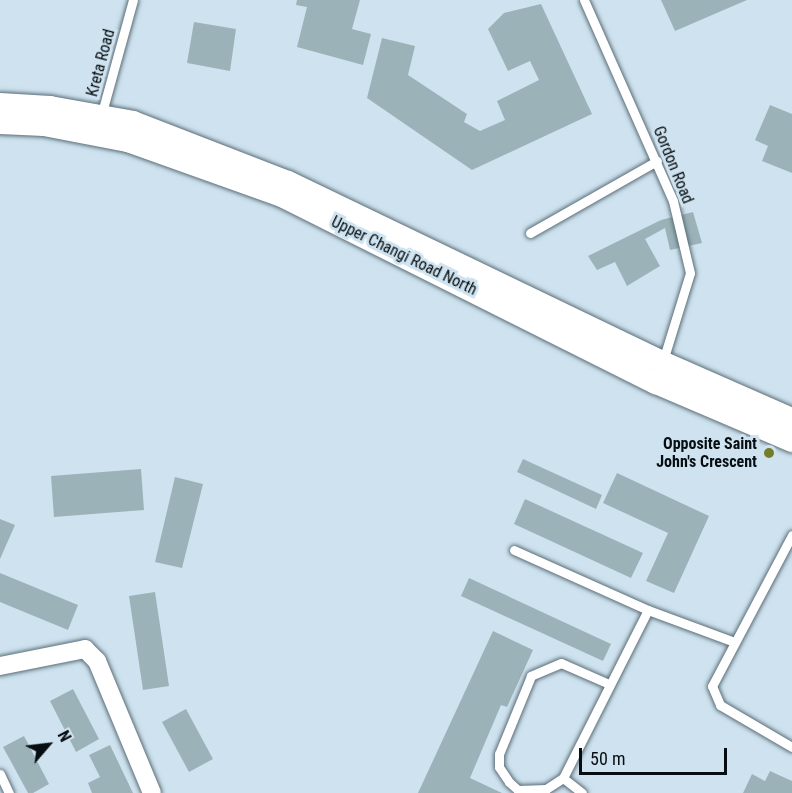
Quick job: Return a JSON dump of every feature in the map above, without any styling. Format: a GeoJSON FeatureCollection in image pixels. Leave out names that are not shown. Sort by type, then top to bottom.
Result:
{"type":"FeatureCollection","features":[{"type":"Feature","properties":{"kind":"street","name":"Upper Changi Road North"},"geometry":{"type":"LineString","coordinates":[[0,104],[99,124],[282,196],[659,373],[792,441]]}},
{"type":"Feature","properties":{"kind":"street","name":"Upper Changi Road North"},"geometry":{"type":"LineString","coordinates":[[0,123],[99,124]]}},
{"type":"Feature","properties":{"kind":"street","name":"Upper Changi Road North"},"geometry":{"type":"LineString","coordinates":[[659,373],[792,419]]}},
{"type":"Feature","properties":{"kind":"street"},"geometry":{"type":"LineString","coordinates":[[0,666],[86,649],[97,661],[152,793]]}},
{"type":"Feature","properties":{"kind":"lane","name":"Kreta Road"},"geometry":{"type":"LineString","coordinates":[[99,124],[133,0]]}},
{"type":"Feature","properties":{"kind":"lane","name":"Gordon Road"},"geometry":{"type":"LineString","coordinates":[[584,0],[673,201],[690,273],[659,373]]}},
{"type":"Feature","properties":{"kind":"lane"},"geometry":{"type":"LineString","coordinates":[[530,233],[657,161]]}},
{"type":"Feature","properties":{"kind":"lane"},"geometry":{"type":"LineString","coordinates":[[792,535],[732,640],[712,686],[720,705],[792,747]]}},
{"type":"Feature","properties":{"kind":"lane"},"geometry":{"type":"LineString","coordinates":[[514,550],[648,610],[732,640]]}},
{"type":"Feature","properties":{"kind":"lane"},"geometry":{"type":"LineString","coordinates":[[609,684],[561,663],[531,676],[503,740],[499,767],[518,790],[546,789],[562,778],[648,610]]}},
{"type":"Feature","properties":{"kind":"lane"},"geometry":{"type":"LineString","coordinates":[[0,774],[9,793]]}},
{"type":"Feature","properties":{"kind":"lane"},"geometry":{"type":"LineString","coordinates":[[562,778],[582,793]]}},
{"type":"Feature","properties":{"kind":"building"},"geometry":{"type":"Polygon","coordinates":[[[297,0],[360,0],[352,29],[371,34],[363,65],[297,47],[307,7],[296,5],[297,0]]]}},
{"type":"Feature","properties":{"kind":"building"},"geometry":{"type":"Polygon","coordinates":[[[661,0],[747,0],[675,31],[661,0]]]}},
{"type":"Feature","properties":{"kind":"building"},"geometry":{"type":"Polygon","coordinates":[[[541,4],[592,114],[472,170],[367,98],[382,38],[415,46],[408,75],[467,114],[464,122],[480,131],[505,120],[497,101],[539,80],[530,61],[508,71],[488,29],[504,13],[541,4]]]}},
{"type":"Feature","properties":{"kind":"building"},"geometry":{"type":"Polygon","coordinates":[[[194,22],[236,29],[230,71],[187,63],[194,22]]]}},
{"type":"Feature","properties":{"kind":"building"},"geometry":{"type":"Polygon","coordinates":[[[770,105],[792,114],[792,173],[762,161],[768,146],[755,140],[770,105]]]}},
{"type":"Feature","properties":{"kind":"building"},"geometry":{"type":"Polygon","coordinates":[[[693,212],[702,243],[670,250],[665,228],[645,239],[660,266],[627,286],[615,262],[597,270],[588,256],[661,220],[693,212]]]}},
{"type":"Feature","properties":{"kind":"building"},"geometry":{"type":"Polygon","coordinates":[[[523,459],[602,495],[596,509],[517,472],[523,459]]]}},
{"type":"Feature","properties":{"kind":"building"},"geometry":{"type":"Polygon","coordinates":[[[141,469],[144,510],[54,517],[51,476],[141,469]]]}},
{"type":"Feature","properties":{"kind":"building"},"geometry":{"type":"Polygon","coordinates":[[[617,473],[709,516],[674,593],[646,581],[668,533],[603,503],[617,473]]]}},
{"type":"Feature","properties":{"kind":"building"},"geometry":{"type":"Polygon","coordinates":[[[175,477],[203,484],[182,568],[155,562],[175,477]]]}},
{"type":"Feature","properties":{"kind":"building"},"geometry":{"type":"Polygon","coordinates":[[[525,499],[643,553],[631,578],[514,524],[525,499]]]}},
{"type":"Feature","properties":{"kind":"building"},"geometry":{"type":"Polygon","coordinates":[[[0,519],[15,525],[0,559],[0,519]]]}},
{"type":"Feature","properties":{"kind":"building"},"geometry":{"type":"Polygon","coordinates":[[[0,573],[78,605],[68,630],[0,602],[0,573]]]}},
{"type":"Feature","properties":{"kind":"building"},"geometry":{"type":"Polygon","coordinates":[[[469,578],[611,644],[603,661],[461,596],[469,578]]]}},
{"type":"Feature","properties":{"kind":"building"},"geometry":{"type":"Polygon","coordinates":[[[155,592],[169,686],[143,690],[129,596],[155,592]]]}},
{"type":"Feature","properties":{"kind":"building"},"geometry":{"type":"Polygon","coordinates":[[[493,631],[533,650],[507,707],[501,705],[470,778],[502,793],[418,793],[493,631]]]}},
{"type":"Feature","properties":{"kind":"building"},"geometry":{"type":"Polygon","coordinates":[[[73,689],[99,739],[76,752],[50,701],[73,689]]]}},
{"type":"Feature","properties":{"kind":"building"},"geometry":{"type":"Polygon","coordinates":[[[186,709],[213,759],[189,772],[162,722],[186,709]]]}},
{"type":"Feature","properties":{"kind":"building"},"geometry":{"type":"Polygon","coordinates":[[[24,736],[49,784],[33,793],[28,793],[3,747],[24,736]]]}},
{"type":"Feature","properties":{"kind":"building"},"geometry":{"type":"Polygon","coordinates":[[[110,745],[133,793],[92,793],[88,783],[100,777],[89,755],[110,745]]]}},
{"type":"Feature","properties":{"kind":"building"},"geometry":{"type":"Polygon","coordinates":[[[770,771],[792,781],[792,793],[743,793],[752,774],[765,781],[770,771]]]}},
{"type":"Feature","properties":{"kind":"place","name":"Opposite Saint John's Crescent"},"geometry":{"type":"Point","coordinates":[769,453]}}]}
